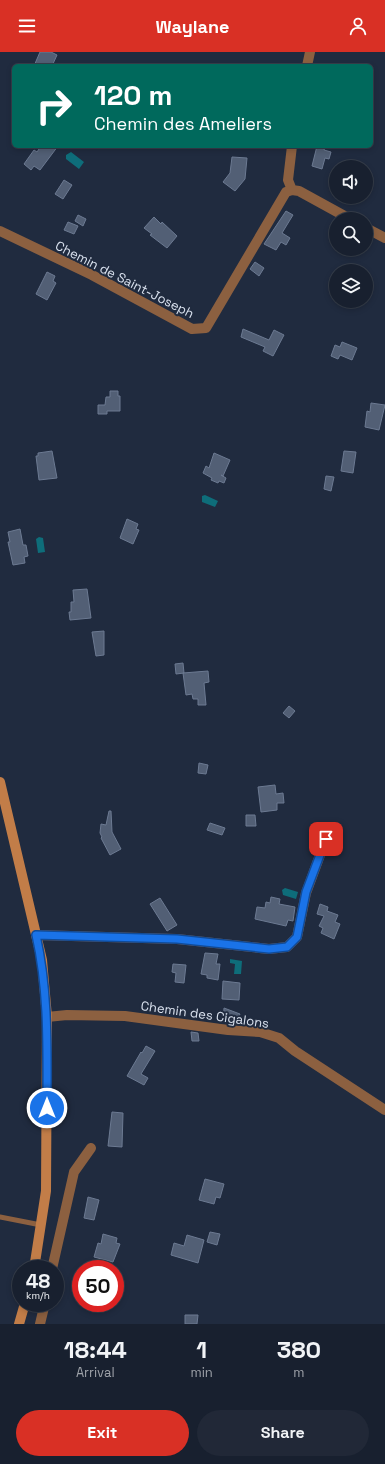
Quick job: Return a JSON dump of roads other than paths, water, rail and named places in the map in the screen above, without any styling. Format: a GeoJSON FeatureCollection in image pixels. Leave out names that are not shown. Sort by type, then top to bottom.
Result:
{"type":"FeatureCollection","features":[{"type":"Feature","properties":{"kind":"main road"},"geometry":{"type":"LineString","coordinates":[[0,782],[42,960],[47,1017],[46,1191],[35,1260]]}},
{"type":"Feature","properties":{"kind":"main road"},"geometry":{"type":"LineString","coordinates":[[19,1324],[22,1312]]}},
{"type":"Feature","properties":{"kind":"street"},"geometry":{"type":"LineString","coordinates":[[307,64],[310,52]]}},
{"type":"Feature","properties":{"kind":"street"},"geometry":{"type":"LineString","coordinates":[[292,148],[288,180],[292,190],[299,191],[337,212]]}},
{"type":"Feature","properties":{"kind":"street","name":"Chemin de Saint-Joseph"},"geometry":{"type":"LineString","coordinates":[[0,231],[92,275],[192,329],[206,328],[286,192],[292,190]]}},
{"type":"Feature","properties":{"kind":"street"},"geometry":{"type":"LineString","coordinates":[[373,232],[385,238]]}},
{"type":"Feature","properties":{"kind":"street"},"geometry":{"type":"LineString","coordinates":[[36,935],[177,939],[269,949],[287,947],[297,937],[306,892],[326,839]]}},
{"type":"Feature","properties":{"kind":"street","name":"Chemin des Cigalons"},"geometry":{"type":"LineString","coordinates":[[47,1017],[67,1015],[125,1016],[266,1034],[278,1038],[295,1051],[385,1110]]}},
{"type":"Feature","properties":{"kind":"street"},"geometry":{"type":"LineString","coordinates":[[54,1260],[74,1172],[91,1148]]}},
{"type":"Feature","properties":{"kind":"street"},"geometry":{"type":"LineString","coordinates":[[40,1324],[43,1312]]}},
{"type":"Feature","properties":{"kind":"lane"},"geometry":{"type":"LineString","coordinates":[[0,1217],[41,1225]]}}]}
